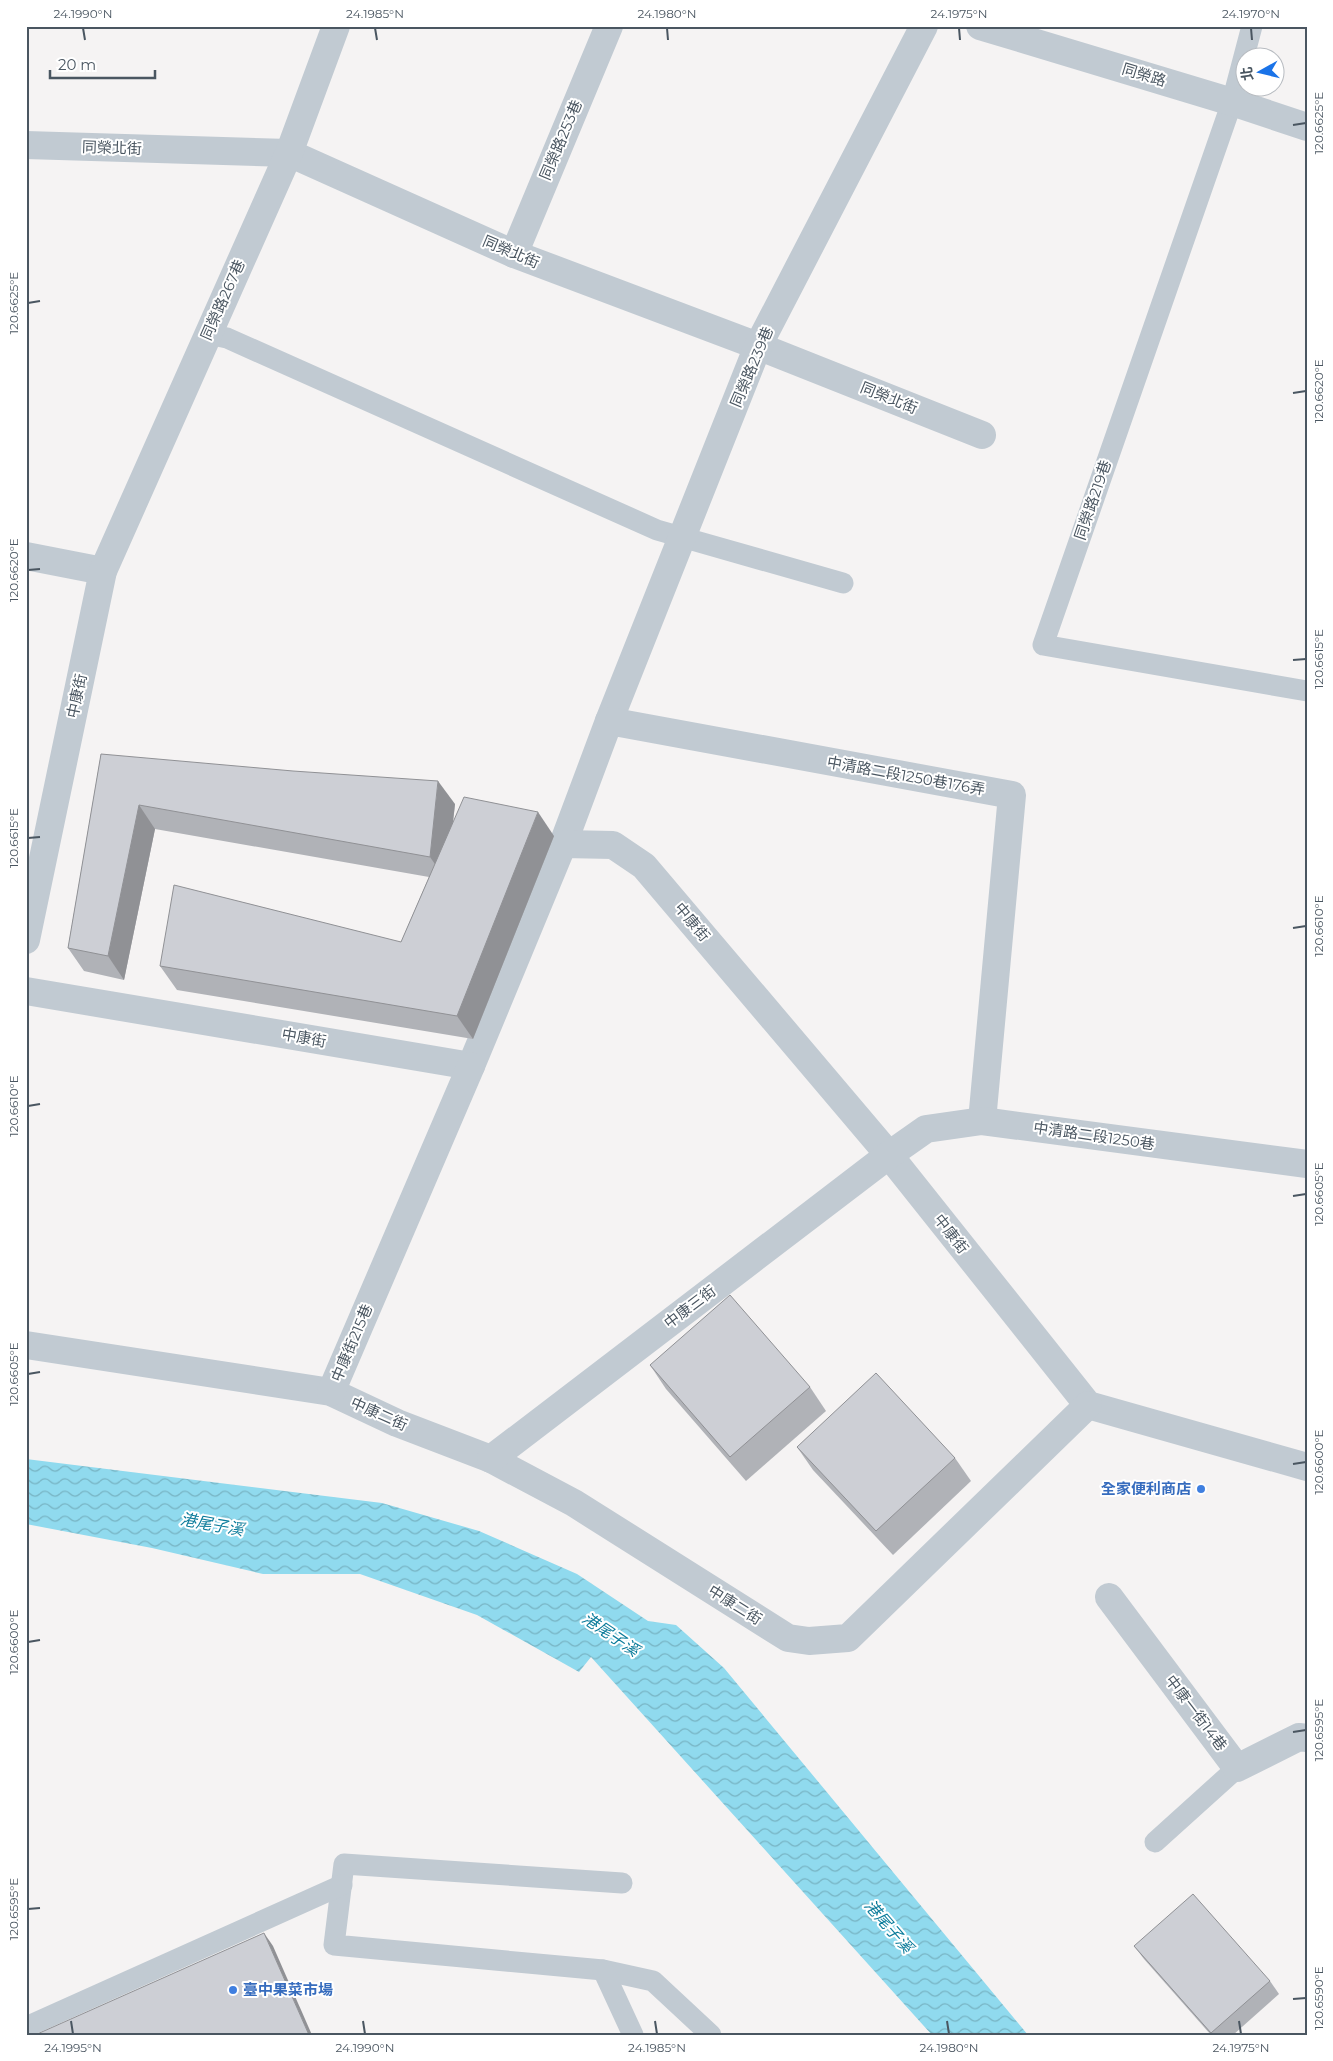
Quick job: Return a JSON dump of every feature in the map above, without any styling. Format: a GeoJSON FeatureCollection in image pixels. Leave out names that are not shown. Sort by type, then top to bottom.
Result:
{"type":"FeatureCollection","features":[{"type":"Feature","properties":{"kind":"street","name":"同榮路267巷"},"geometry":{"type":"LineString","coordinates":[[102,571],[288,153],[336,26]]}},
{"type":"Feature","properties":{"kind":"street","name":"同榮路253巷"},"geometry":{"type":"LineString","coordinates":[[514,254],[609,26]]}},
{"type":"Feature","properties":{"kind":"street","name":"同榮路239巷"},"geometry":{"type":"LineString","coordinates":[[609,721],[758,346],[924,26]]}},
{"type":"Feature","properties":{"kind":"street","name":"同榮路"},"geometry":{"type":"LineString","coordinates":[[980,26],[1307,126]]}},
{"type":"Feature","properties":{"kind":"street","name":"同榮北街"},"geometry":{"type":"LineString","coordinates":[[26,145],[288,153],[514,254],[758,346],[982,435]]}},
{"type":"Feature","properties":{"kind":"street"},"geometry":{"type":"LineString","coordinates":[[26,556],[102,571]]}},
{"type":"Feature","properties":{"kind":"street","name":"中康街"},"geometry":{"type":"LineString","coordinates":[[26,940],[102,571]]}},
{"type":"Feature","properties":{"kind":"street"},"geometry":{"type":"LineString","coordinates":[[470,1066],[563,844],[609,721]]}},
{"type":"Feature","properties":{"kind":"street","name":"中清路二段1250巷176弄"},"geometry":{"type":"LineString","coordinates":[[609,721],[1012,795],[982,1121]]}},
{"type":"Feature","properties":{"kind":"street","name":"中康街"},"geometry":{"type":"LineString","coordinates":[[563,844],[613,846],[644,866],[889,1155],[1088,1405]]}},
{"type":"Feature","properties":{"kind":"street","name":"中康街"},"geometry":{"type":"LineString","coordinates":[[26,991],[470,1066]]}},
{"type":"Feature","properties":{"kind":"street","name":"中康街215巷"},"geometry":{"type":"LineString","coordinates":[[26,1345],[331,1392],[470,1066]]}},
{"type":"Feature","properties":{"kind":"street","name":"中清路二段1250巷"},"geometry":{"type":"LineString","coordinates":[[889,1155],[926,1129],[982,1121],[1307,1164]]}},
{"type":"Feature","properties":{"kind":"street","name":"中康三街"},"geometry":{"type":"LineString","coordinates":[[491,1459],[889,1155]]}},
{"type":"Feature","properties":{"kind":"street","name":"中康二街"},"geometry":{"type":"LineString","coordinates":[[331,1392],[397,1423],[491,1459],[574,1503],[788,1638],[809,1641],[848,1638],[1088,1405]]}},
{"type":"Feature","properties":{"kind":"street"},"geometry":{"type":"LineString","coordinates":[[1088,1405],[1307,1467]]}},
{"type":"Feature","properties":{"kind":"street","name":"中康一街14巷"},"geometry":{"type":"LineString","coordinates":[[1109,1597],[1237,1768]]}},
{"type":"Feature","properties":{"kind":"street"},"geometry":{"type":"LineString","coordinates":[[1237,1768],[1299,1737],[1307,1738]]}},
{"type":"Feature","properties":{"kind":"lane"},"geometry":{"type":"LineString","coordinates":[[1232,102],[1252,26]]}},
{"type":"Feature","properties":{"kind":"lane","name":"同榮路219巷"},"geometry":{"type":"LineString","coordinates":[[1232,102],[1043,645],[1307,691]]}},
{"type":"Feature","properties":{"kind":"lane"},"geometry":{"type":"LineString","coordinates":[[208,334],[227,338],[657,530],[844,583]]}},
{"type":"Feature","properties":{"kind":"lane"},"geometry":{"type":"LineString","coordinates":[[1155,1842],[1237,1768]]}},
{"type":"Feature","properties":{"kind":"lane"},"geometry":{"type":"LineString","coordinates":[[622,1883],[344,1864],[334,1944],[604,1970],[653,1981],[711,2035]]}},
{"type":"Feature","properties":{"kind":"lane"},"geometry":{"type":"LineString","coordinates":[[26,2028],[342,1885]]}},
{"type":"Feature","properties":{"kind":"lane"},"geometry":{"type":"LineString","coordinates":[[604,1970],[633,2035]]}},
{"type":"Feature","properties":{"kind":"water","name":"港尾子溪"},"geometry":{"type":"Polygon","coordinates":[[[26,1459],[382,1503],[479,1531],[577,1574],[648,1621],[676,1625],[724,1668],[1028,2035],[932,2035],[591,1657],[579,1672],[477,1615],[360,1574],[263,1574],[152,1548],[26,1524],[26,1459]]]}},
{"type":"Feature","properties":{"kind":"building"},"geometry":{"type":"Polygon","coordinates":[[[101,754],[293,771],[438,781],[430,857],[139,805],[108,956],[68,948],[101,754]]]}},
{"type":"Feature","properties":{"kind":"building"},"geometry":{"type":"Polygon","coordinates":[[[464,797],[538,812],[457,1016],[160,966],[174,885],[401,942],[464,797]]]}},
{"type":"Feature","properties":{"kind":"building"},"geometry":{"type":"Polygon","coordinates":[[[730,1295],[810,1387],[730,1457],[650,1365],[730,1295]]]}},
{"type":"Feature","properties":{"kind":"building"},"geometry":{"type":"Polygon","coordinates":[[[876,1373],[955,1458],[876,1531],[797,1447],[876,1373]]]}},
{"type":"Feature","properties":{"kind":"building"},"geometry":{"type":"Polygon","coordinates":[[[1193,1894],[1270,1981],[1211,2033],[1134,1946],[1193,1894]]]}},
{"type":"Feature","properties":{"kind":"building","name":"臺中果菜市場"},"geometry":{"type":"Polygon","coordinates":[[[264,1933],[309,2035],[35,2035],[264,1933]]]}},
{"type":"Feature","properties":{"kind":"place","name":"全家便利商店"},"geometry":{"type":"Point","coordinates":[1201,1489]}},
{"type":"Feature","properties":{"kind":"place","name":"臺中果菜市場"},"geometry":{"type":"Point","coordinates":[233,1990]}}]}
